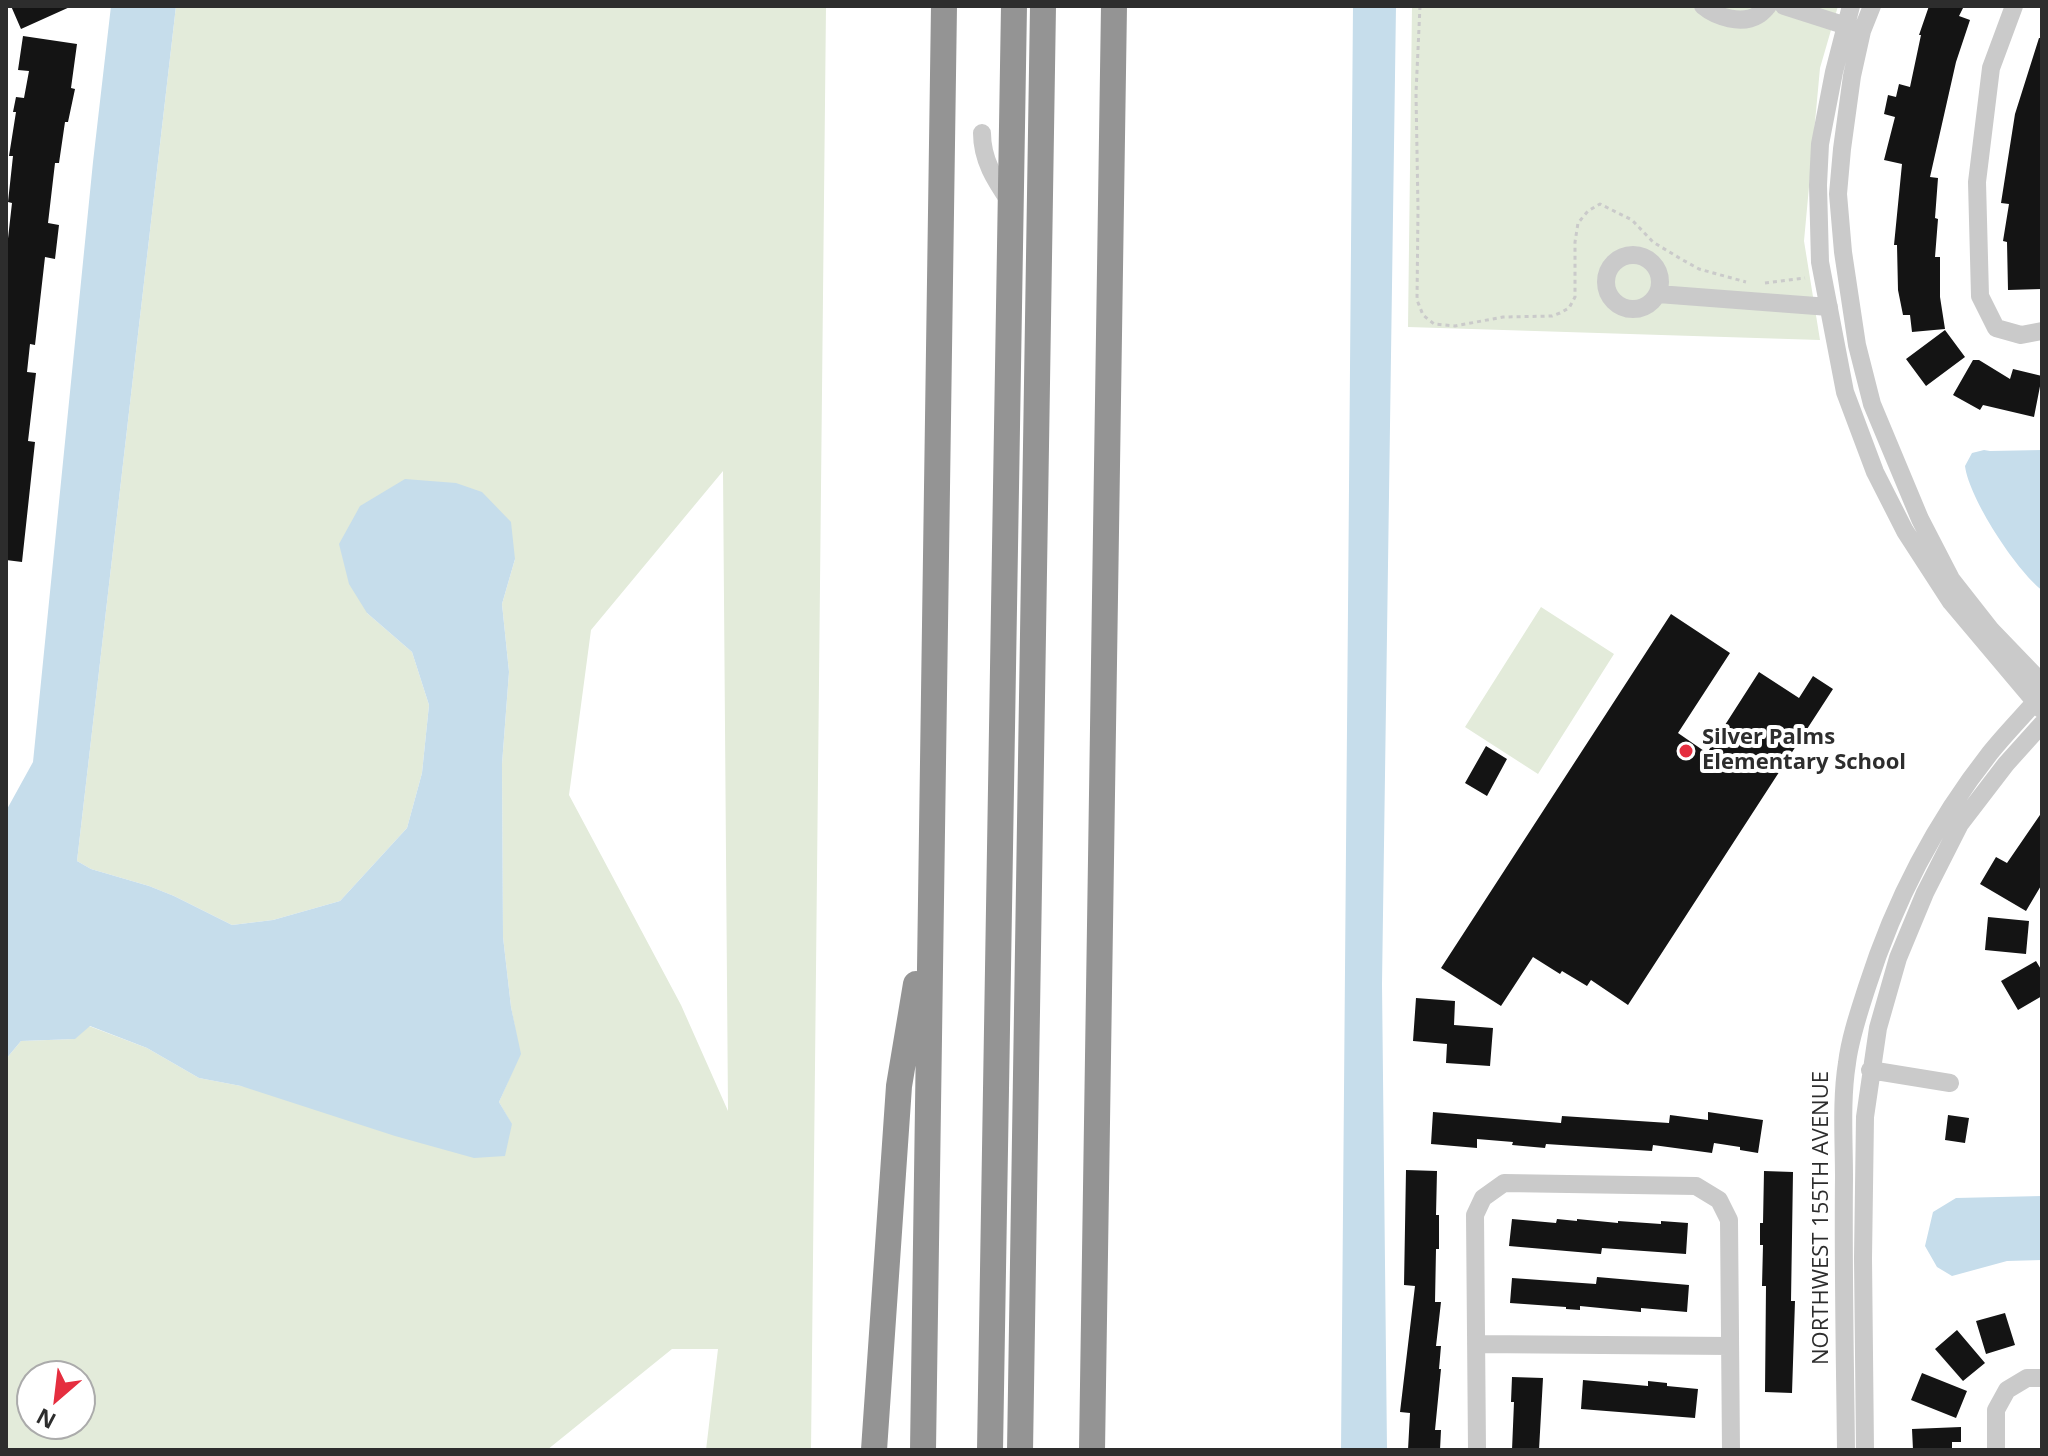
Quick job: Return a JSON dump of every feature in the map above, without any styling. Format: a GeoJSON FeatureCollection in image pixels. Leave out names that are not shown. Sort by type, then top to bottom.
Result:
{"type":"FeatureCollection","features":[{"type":"Feature","properties":{"kind":"highway"},"geometry":{"type":"LineString","coordinates":[[923,1450],[944,6]]}},
{"type":"Feature","properties":{"kind":"highway"},"geometry":{"type":"LineString","coordinates":[[990,1450],[1014,6]]}},
{"type":"Feature","properties":{"kind":"highway"},"geometry":{"type":"LineString","coordinates":[[1020,1450],[1043,6]]}},
{"type":"Feature","properties":{"kind":"highway"},"geometry":{"type":"LineString","coordinates":[[1092,1450],[1114,6]]}},
{"type":"Feature","properties":{"kind":"highway"},"geometry":{"type":"LineString","coordinates":[[874,1450],[899,1086],[930,901]]}},
{"type":"Feature","properties":{"kind":"highway"},"geometry":{"type":"LineString","coordinates":[[1024,1206],[1038,1244],[1036,1450]]}},
{"type":"Feature","properties":{"kind":"street"},"geometry":{"type":"LineString","coordinates":[[1703,6],[1712,14],[1745,19],[1758,16],[1768,6]]}},
{"type":"Feature","properties":{"kind":"street"},"geometry":{"type":"LineString","coordinates":[[1784,6],[1853,28]]}},
{"type":"Feature","properties":{"kind":"street","name":"NORTHWEST 155TH AVENUE"},"geometry":{"type":"LineString","coordinates":[[1851,6],[1852,76],[1838,194],[1857,345],[1872,404],[1920,519],[1951,579],[1991,630],[2042,683]]}},
{"type":"Feature","properties":{"kind":"street","name":"NORTHWEST 155TH AVENUE"},"geometry":{"type":"LineString","coordinates":[[1846,1450],[1845,1085],[1855,1027],[1879,950],[1918,862],[1959,795],[1991,752],[2040,702],[1951,602],[1905,531],[1875,472],[1845,392],[1820,262],[1818,185],[1831,86],[1853,28],[1872,6]]}},
{"type":"Feature","properties":{"kind":"street"},"geometry":{"type":"LineString","coordinates":[[2014,6],[1991,68],[1977,182],[1980,296],[1996,328],[2021,335],[2042,331]]}},
{"type":"Feature","properties":{"kind":"street"},"geometry":{"type":"LineString","coordinates":[[982,133],[982,150],[994,179],[1011,203]]}},
{"type":"Feature","properties":{"kind":"street"},"geometry":{"type":"LineString","coordinates":[[1658,294],[1829,307]]}},
{"type":"Feature","properties":{"kind":"street","name":"NORTHWEST 155TH AVENUE"},"geometry":{"type":"LineString","coordinates":[[1865,1450],[1865,1117],[1878,1028],[1898,958],[1925,893],[1960,824],[2006,764],[2042,724]]}},
{"type":"Feature","properties":{"kind":"street"},"geometry":{"type":"LineString","coordinates":[[1870,1070],[1950,1083]]}},
{"type":"Feature","properties":{"kind":"street"},"geometry":{"type":"LineString","coordinates":[[1477,1450],[1475,1215],[1483,1198],[1504,1183],[1696,1186],[1719,1200],[1729,1220],[1731,1450]]}},
{"type":"Feature","properties":{"kind":"street"},"geometry":{"type":"LineString","coordinates":[[1476,1344],[1730,1346]]}},
{"type":"Feature","properties":{"kind":"street"},"geometry":{"type":"LineString","coordinates":[[1996,1450],[1996,1410],[2007,1390],[2027,1378],[2042,1378]]}},
{"type":"Feature","properties":{"kind":"path"},"geometry":{"type":"LineString","coordinates":[[1420,6],[1416,93],[1417,300],[1423,315],[1434,324],[1455,326],[1503,317],[1552,316],[1569,308],[1575,297],[1578,223],[1583,215],[1600,204],[1632,220],[1653,242],[1699,269],[1754,284],[1809,277],[1808,305]]}},
{"type":"Feature","properties":{"kind":"green space"},"geometry":{"type":"Polygon","coordinates":[[[176,6],[826,6],[811,1450],[706,1450],[718,1349],[672,1349],[547,1450],[6,1450],[6,1059],[21,1041],[74,1039],[89,1026],[147,1048],[199,1078],[512,1125],[499,1102],[520,1054],[503,937],[502,764],[509,672],[502,604],[515,559],[367,613],[412,652],[429,705],[422,773],[407,828],[340,901],[273,920],[232,925],[149,886],[91,869],[77,861],[176,6]],[[723,471],[591,630],[569,795],[681,1005],[728,1111],[723,471]]]}},
{"type":"Feature","properties":{"kind":"green space"},"geometry":{"type":"Polygon","coordinates":[[[1412,6],[1838,6],[1820,68],[1804,241],[1820,340],[1408,327],[1412,6]]]}},
{"type":"Feature","properties":{"kind":"green space"},"geometry":{"type":"Polygon","coordinates":[[[1541,607],[1614,654],[1538,774],[1465,727],[1541,607]]]}},
{"type":"Feature","properties":{"kind":"water"},"geometry":{"type":"Polygon","coordinates":[[[111,6],[176,6],[77,861],[91,869],[174,896],[232,925],[273,920],[340,901],[407,828],[422,773],[429,705],[412,652],[367,613],[349,584],[339,544],[360,506],[405,479],[456,483],[482,492],[511,522],[515,559],[502,604],[509,672],[502,764],[503,937],[511,1007],[521,1054],[499,1102],[512,1124],[505,1156],[474,1158],[241,1086],[199,1078],[147,1048],[90,1026],[75,1039],[21,1041],[6,1059],[6,811],[33,762],[111,6]]]}},
{"type":"Feature","properties":{"kind":"water"},"geometry":{"type":"Polygon","coordinates":[[[1353,6],[1396,6],[1382,984],[1387,1450],[1341,1450],[1353,6]]]}},
{"type":"Feature","properties":{"kind":"water"},"geometry":{"type":"Polygon","coordinates":[[[1984,450],[2042,450],[2042,590],[2007,550],[1984,514],[1968,480],[1965,466],[1972,453],[1984,450]]]}},
{"type":"Feature","properties":{"kind":"water"},"geometry":{"type":"Polygon","coordinates":[[[2042,1196],[2042,1260],[2007,1261],[1952,1276],[1937,1267],[1925,1246],[1933,1212],[1956,1198],[2042,1196]]]}},
{"type":"Feature","properties":{"kind":"building"},"geometry":{"type":"Polygon","coordinates":[[[11,6],[72,6],[21,29],[11,6]]]}},
{"type":"Feature","properties":{"kind":"building"},"geometry":{"type":"Polygon","coordinates":[[[1929,6],[1964,6],[1959,16],[1970,20],[1956,62],[1930,177],[1938,178],[1935,257],[1940,257],[1940,297],[1945,329],[1912,332],[1910,315],[1903,315],[1898,290],[1897,245],[1894,245],[1902,164],[1884,160],[1895,117],[1884,114],[1888,95],[1896,97],[1899,84],[1910,87],[1919,35],[1929,6]]]}},
{"type":"Feature","properties":{"kind":"building"},"geometry":{"type":"Polygon","coordinates":[[[23,36],[77,44],[71,88],[75,89],[68,122],[65,122],[59,163],[55,163],[48,223],[59,225],[55,259],[45,257],[35,345],[30,344],[27,372],[36,373],[28,441],[35,442],[22,562],[6,560],[6,256],[12,203],[8,202],[13,156],[9,156],[16,112],[13,112],[16,97],[24,98],[29,71],[18,70],[23,36]]]}},
{"type":"Feature","properties":{"kind":"building"},"geometry":{"type":"Polygon","coordinates":[[[2039,38],[2042,38],[2042,289],[2008,290],[2007,242],[2003,241],[2009,204],[2001,203],[2015,114],[2039,38]]]}},
{"type":"Feature","properties":{"kind":"building"},"geometry":{"type":"Polygon","coordinates":[[[1945,330],[1965,357],[1926,386],[1906,359],[1945,330]]]}},
{"type":"Feature","properties":{"kind":"building"},"geometry":{"type":"Polygon","coordinates":[[[1973,360],[1979,360],[2010,379],[2013,369],[2042,376],[2034,417],[1983,405],[1980,410],[1953,395],[1973,360]]]}},
{"type":"Feature","properties":{"kind":"building"},"geometry":{"type":"Polygon","coordinates":[[[1671,614],[1730,653],[1678,733],[1707,753],[1759,672],[1799,698],[1813,676],[1833,689],[1628,1005],[1591,980],[1587,986],[1533,957],[1501,1006],[1441,968],[1671,614]]]}},
{"type":"Feature","properties":{"kind":"building"},"geometry":{"type":"Polygon","coordinates":[[[1486,746],[1507,759],[1487,796],[1465,783],[1486,746]]]}},
{"type":"Feature","properties":{"kind":"building"},"geometry":{"type":"Polygon","coordinates":[[[2042,812],[2042,884],[2026,911],[1980,884],[1996,857],[2007,863],[2042,812]]]}},
{"type":"Feature","properties":{"kind":"building"},"geometry":{"type":"Polygon","coordinates":[[[1988,917],[2029,921],[2026,954],[1985,950],[1988,917]]]}},
{"type":"Feature","properties":{"kind":"building"},"geometry":{"type":"Polygon","coordinates":[[[2036,961],[2042,971],[2042,996],[2018,1010],[2001,981],[2036,961]]]}},
{"type":"Feature","properties":{"kind":"building"},"geometry":{"type":"Polygon","coordinates":[[[1416,998],[1455,1001],[1454,1025],[1493,1028],[1490,1066],[1446,1063],[1447,1044],[1413,1041],[1416,998]]]}},
{"type":"Feature","properties":{"kind":"building"},"geometry":{"type":"Polygon","coordinates":[[[1433,1112],[1561,1123],[1562,1116],[1669,1123],[1670,1115],[1708,1120],[1708,1112],[1763,1120],[1758,1153],[1714,1143],[1712,1153],[1653,1145],[1652,1151],[1546,1144],[1545,1148],[1477,1139],[1477,1148],[1431,1144],[1433,1112]]]}},
{"type":"Feature","properties":{"kind":"building"},"geometry":{"type":"Polygon","coordinates":[[[1948,1115],[1969,1118],[1965,1143],[1945,1140],[1948,1115]]]}},
{"type":"Feature","properties":{"kind":"building"},"geometry":{"type":"Polygon","coordinates":[[[1406,1170],[1437,1171],[1439,1249],[1436,1249],[1435,1302],[1441,1302],[1436,1346],[1441,1346],[1441,1369],[1435,1430],[1441,1430],[1440,1450],[1408,1450],[1410,1413],[1400,1412],[1415,1286],[1404,1285],[1406,1170]]]}},
{"type":"Feature","properties":{"kind":"building"},"geometry":{"type":"Polygon","coordinates":[[[1764,1171],[1793,1172],[1791,1301],[1795,1301],[1792,1393],[1765,1392],[1766,1286],[1762,1286],[1763,1245],[1760,1245],[1764,1171]]]}},
{"type":"Feature","properties":{"kind":"building"},"geometry":{"type":"Polygon","coordinates":[[[1512,1219],[1556,1223],[1557,1219],[1577,1219],[1618,1223],[1688,1223],[1686,1254],[1602,1248],[1601,1254],[1509,1246],[1512,1219]]]}},
{"type":"Feature","properties":{"kind":"building"},"geometry":{"type":"Polygon","coordinates":[[[1597,1277],[1689,1285],[1687,1312],[1641,1308],[1641,1312],[1580,1306],[1580,1310],[1510,1303],[1512,1278],[1596,1284],[1597,1277]]]}},
{"type":"Feature","properties":{"kind":"building"},"geometry":{"type":"Polygon","coordinates":[[[2005,1313],[2015,1345],[1986,1354],[1976,1321],[2005,1313]]]}},
{"type":"Feature","properties":{"kind":"building"},"geometry":{"type":"Polygon","coordinates":[[[1957,1330],[1985,1363],[1963,1381],[1935,1349],[1957,1330]]]}},
{"type":"Feature","properties":{"kind":"building"},"geometry":{"type":"Polygon","coordinates":[[[1922,1373],[1967,1391],[1956,1418],[1911,1400],[1922,1373]]]}},
{"type":"Feature","properties":{"kind":"building"},"geometry":{"type":"Polygon","coordinates":[[[1512,1377],[1543,1378],[1539,1450],[1512,1450],[1512,1377]]]}},
{"type":"Feature","properties":{"kind":"building"},"geometry":{"type":"Polygon","coordinates":[[[1583,1380],[1648,1386],[1648,1381],[1698,1389],[1695,1418],[1581,1409],[1583,1380]]]}},
{"type":"Feature","properties":{"kind":"building"},"geometry":{"type":"Polygon","coordinates":[[[1961,1427],[1961,1442],[1952,1442],[1952,1450],[1913,1450],[1912,1429],[1961,1427]]]}},
{"type":"Feature","properties":{"kind":"place","name":"Silver Palms Elementary School"},"geometry":{"type":"Point","coordinates":[1686,751]}}]}
